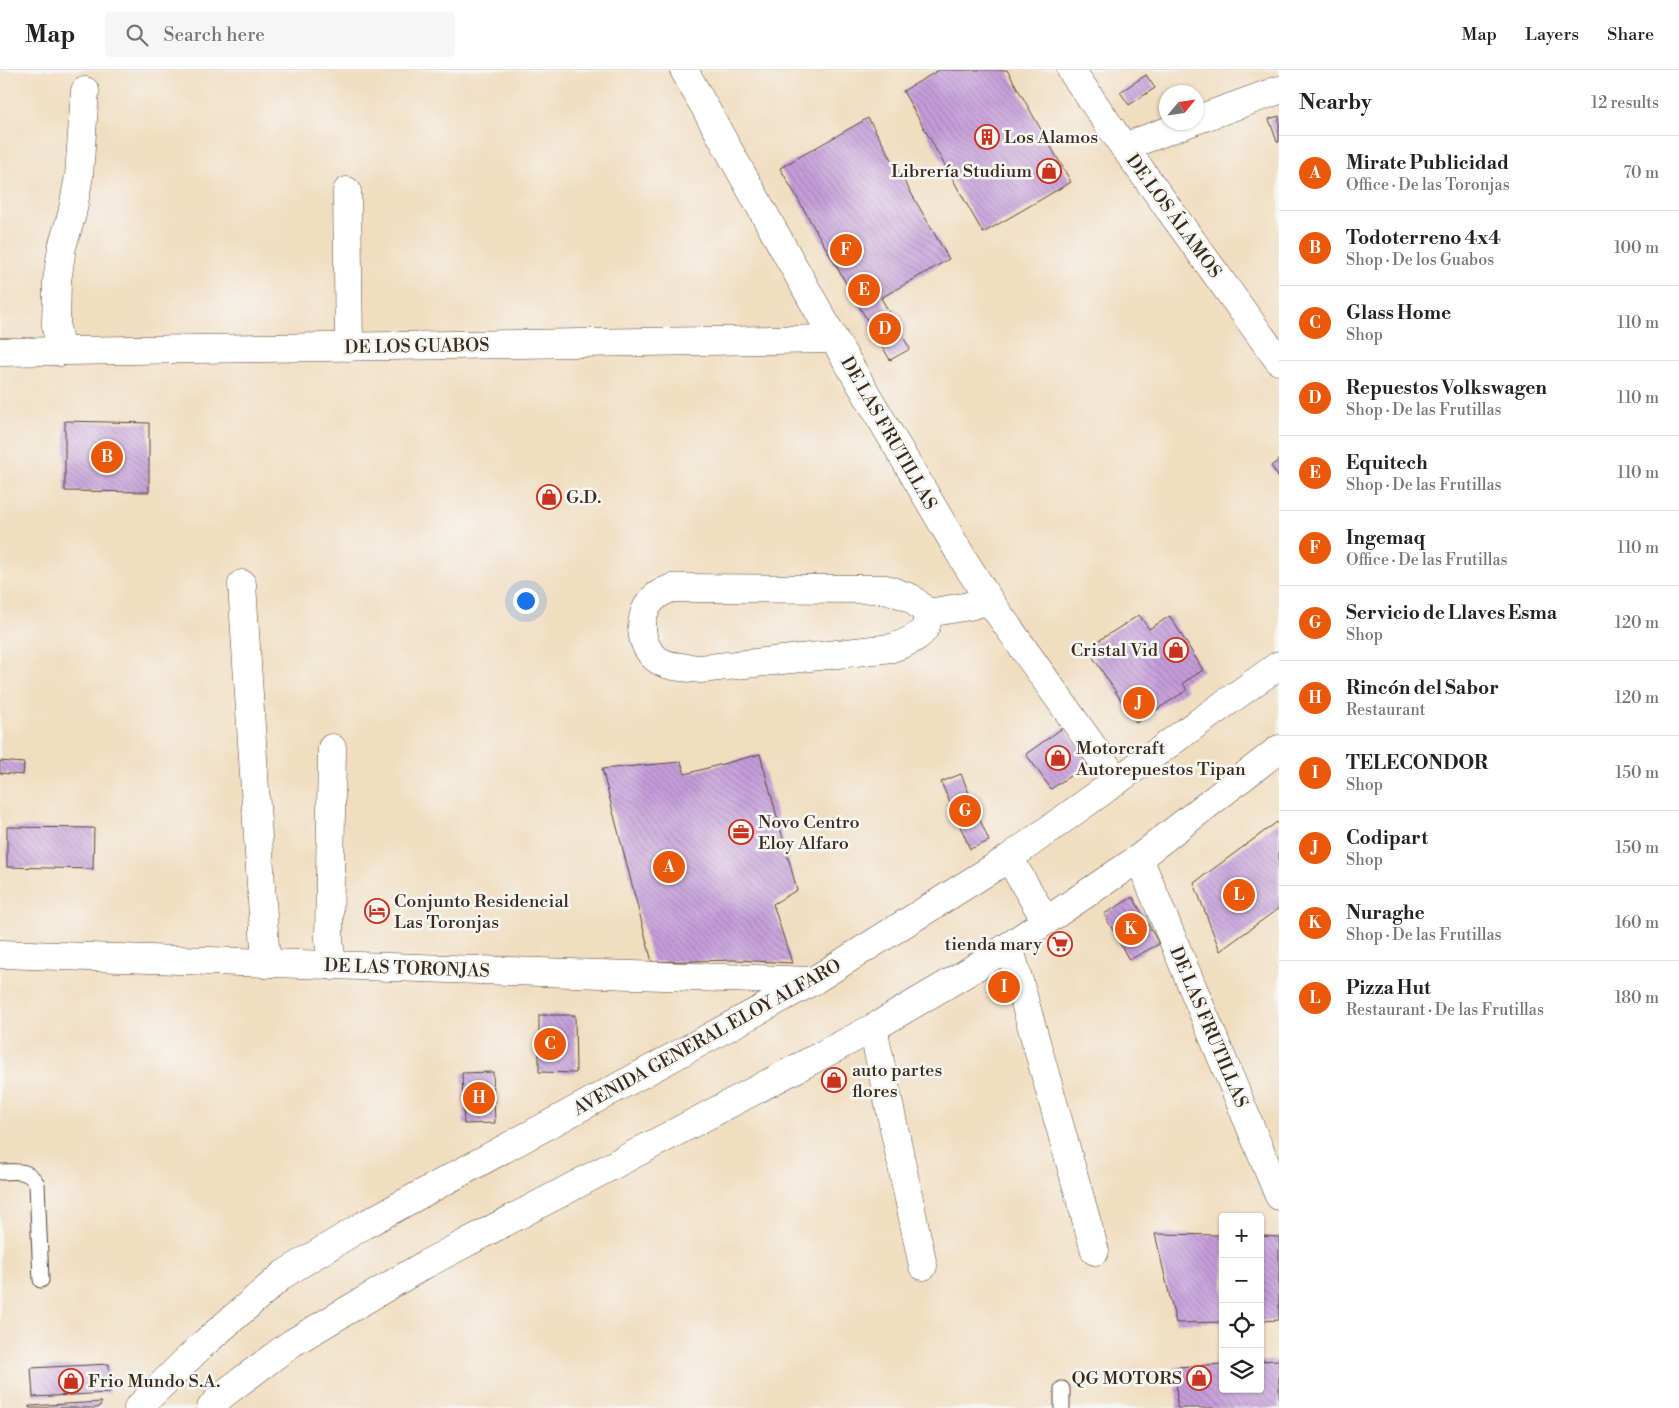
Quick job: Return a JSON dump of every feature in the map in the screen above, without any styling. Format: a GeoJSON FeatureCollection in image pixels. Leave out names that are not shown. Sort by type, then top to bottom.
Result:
{"type":"FeatureCollection","features":[{"type":"Feature","properties":{"kind":"street","name":"DE LAS FRUTILLAS"},"geometry":{"type":"LineString","coordinates":[[684,70],[834,339],[965,562],[989,600],[1117,781]]}},
{"type":"Feature","properties":{"kind":"street","name":"DE LOS ÁLAMOS"},"geometry":{"type":"LineString","coordinates":[[1071,70],[1124,147],[1279,361]]}},
{"type":"Feature","properties":{"kind":"street"},"geometry":{"type":"LineString","coordinates":[[1204,117],[1279,90]]}},
{"type":"Feature","properties":{"kind":"street"},"geometry":{"type":"LineString","coordinates":[[60,352],[56,325],[57,281],[62,247],[72,214],[79,176],[85,91]]}},
{"type":"Feature","properties":{"kind":"street"},"geometry":{"type":"LineString","coordinates":[[1124,147],[1169,130]]}},
{"type":"Feature","properties":{"kind":"street"},"geometry":{"type":"LineString","coordinates":[[347,191],[349,347]]}},
{"type":"Feature","properties":{"kind":"street","name":"DE LOS GUABOS"},"geometry":{"type":"LineString","coordinates":[[0,352],[834,339]]}},
{"type":"Feature","properties":{"kind":"street"},"geometry":{"type":"LineString","coordinates":[[242,584],[266,964]]}},
{"type":"Feature","properties":{"kind":"street"},"geometry":{"type":"LineString","coordinates":[[672,588],[886,589],[911,598],[928,613],[926,626],[920,633],[908,642],[892,648],[700,669],[669,665],[651,654],[645,643],[642,618],[652,600],[660,593],[672,588]]}},
{"type":"Feature","properties":{"kind":"street"},"geometry":{"type":"LineString","coordinates":[[928,613],[969,606],[989,600]]}},
{"type":"Feature","properties":{"kind":"street","name":"AVENIDA GENERAL ELOY ALFARO"},"geometry":{"type":"LineString","coordinates":[[138,1408],[202,1346],[284,1274],[364,1225],[813,981],[1009,858],[1279,665]]}},
{"type":"Feature","properties":{"kind":"street"},"geometry":{"type":"LineString","coordinates":[[332,748],[329,939],[332,966]]}},
{"type":"Feature","properties":{"kind":"street"},"geometry":{"type":"LineString","coordinates":[[211,1408],[222,1396],[292,1343],[426,1264],[873,1028],[968,972],[1139,858],[1279,750]]}},
{"type":"Feature","properties":{"kind":"street"},"geometry":{"type":"LineString","coordinates":[[1009,858],[1046,921]]}},
{"type":"Feature","properties":{"kind":"street","name":"DE LAS FRUTILLAS"},"geometry":{"type":"LineString","coordinates":[[1139,858],[1279,1196]]}},
{"type":"Feature","properties":{"kind":"street"},"geometry":{"type":"LineString","coordinates":[[1009,946],[1096,1251]]}},
{"type":"Feature","properties":{"kind":"street","name":"DE LAS TORONJAS"},"geometry":{"type":"LineString","coordinates":[[0,954],[813,981]]}},
{"type":"Feature","properties":{"kind":"street"},"geometry":{"type":"LineString","coordinates":[[873,1028],[923,1266]]}},
{"type":"Feature","properties":{"kind":"lane"},"geometry":{"type":"LineString","coordinates":[[0,1172],[24,1171],[32,1176],[37,1184],[40,1280]]}},
{"type":"Feature","properties":{"kind":"lane"},"geometry":{"type":"LineString","coordinates":[[1062,1389],[1062,1408]]}},
{"type":"Feature","properties":{"kind":"building","name":"Los Alamos"},"geometry":{"type":"Polygon","coordinates":[[[939,70],[1007,70],[1071,182],[983,233],[903,91],[939,70]]]}},
{"type":"Feature","properties":{"kind":"building"},"geometry":{"type":"Polygon","coordinates":[[[1146,75],[1155,88],[1129,105],[1120,92],[1146,75]]]}},
{"type":"Feature","properties":{"kind":"building"},"geometry":{"type":"Polygon","coordinates":[[[1279,116],[1279,142],[1277,142],[1269,119],[1279,116]]]}},
{"type":"Feature","properties":{"kind":"building"},"geometry":{"type":"Polygon","coordinates":[[[868,118],[949,259],[881,298],[910,349],[890,360],[780,168],[868,118]]]}},
{"type":"Feature","properties":{"kind":"building"},"geometry":{"type":"Polygon","coordinates":[[[65,421],[149,423],[149,492],[65,491],[65,421]]]}},
{"type":"Feature","properties":{"kind":"building"},"geometry":{"type":"Polygon","coordinates":[[[1279,460],[1279,478],[1271,466],[1279,460]]]}},
{"type":"Feature","properties":{"kind":"building"},"geometry":{"type":"Polygon","coordinates":[[[1139,615],[1149,629],[1170,616],[1203,670],[1183,683],[1187,690],[1136,723],[1087,648],[1139,615]]]}},
{"type":"Feature","properties":{"kind":"building","name":"Motorcraft Autorepuestos Tipan"},"geometry":{"type":"Polygon","coordinates":[[[1064,727],[1089,763],[1051,789],[1026,754],[1064,727]]]}},
{"type":"Feature","properties":{"kind":"building"},"geometry":{"type":"Polygon","coordinates":[[[760,754],[797,890],[773,904],[792,963],[736,960],[652,962],[602,769],[681,762],[685,774],[760,754]]]}},
{"type":"Feature","properties":{"kind":"building"},"geometry":{"type":"Polygon","coordinates":[[[0,761],[24,763],[23,775],[0,773],[0,761]]]}},
{"type":"Feature","properties":{"kind":"building"},"geometry":{"type":"Polygon","coordinates":[[[961,774],[989,841],[970,849],[941,782],[961,774]]]}},
{"type":"Feature","properties":{"kind":"building"},"geometry":{"type":"Polygon","coordinates":[[[1277,822],[1279,825],[1279,908],[1220,951],[1194,883],[1277,822]]]}},
{"type":"Feature","properties":{"kind":"building"},"geometry":{"type":"Polygon","coordinates":[[[7,827],[94,828],[93,869],[7,867],[7,827]]]}},
{"type":"Feature","properties":{"kind":"building"},"geometry":{"type":"Polygon","coordinates":[[[1133,897],[1159,944],[1129,960],[1104,914],[1133,897]]]}},
{"type":"Feature","properties":{"kind":"building"},"geometry":{"type":"Polygon","coordinates":[[[539,1015],[575,1015],[576,1073],[539,1072],[539,1015]]]}},
{"type":"Feature","properties":{"kind":"building"},"geometry":{"type":"Polygon","coordinates":[[[493,1072],[495,1123],[464,1124],[462,1073],[493,1072]]]}},
{"type":"Feature","properties":{"kind":"building"},"geometry":{"type":"Polygon","coordinates":[[[1155,1234],[1219,1235],[1219,1322],[1176,1323],[1155,1234]]]}},
{"type":"Feature","properties":{"kind":"building"},"geometry":{"type":"Polygon","coordinates":[[[1264,1236],[1279,1237],[1279,1320],[1264,1321],[1264,1236]]]}},
{"type":"Feature","properties":{"kind":"building","name":"QG MOTORS"},"geometry":{"type":"Polygon","coordinates":[[[1279,1360],[1279,1408],[1177,1408],[1176,1367],[1219,1364],[1219,1393],[1264,1393],[1264,1361],[1279,1360]]]}},
{"type":"Feature","properties":{"kind":"building","name":"Frio Mundo S.A."},"geometry":{"type":"Polygon","coordinates":[[[109,1364],[110,1393],[33,1397],[31,1368],[109,1364]]]}},
{"type":"Feature","properties":{"kind":"building"},"geometry":{"type":"Polygon","coordinates":[[[102,1402],[98,1408],[29,1408],[29,1406],[102,1402]]]}},
{"type":"Feature","properties":{"kind":"place","name":"Los Alamos"},"geometry":{"type":"Point","coordinates":[987,137]}},
{"type":"Feature","properties":{"kind":"place","name":"Librería Studium"},"geometry":{"type":"Point","coordinates":[1049,171]}},
{"type":"Feature","properties":{"kind":"place","name":"Ingemaq"},"geometry":{"type":"Point","coordinates":[846,250]}},
{"type":"Feature","properties":{"kind":"place","name":"Equitech"},"geometry":{"type":"Point","coordinates":[864,290]}},
{"type":"Feature","properties":{"kind":"place","name":"Repuestos Volkswagen"},"geometry":{"type":"Point","coordinates":[885,329]}},
{"type":"Feature","properties":{"kind":"place","name":"Todoterreno 4x4"},"geometry":{"type":"Point","coordinates":[107,457]}},
{"type":"Feature","properties":{"kind":"place","name":"G.D."},"geometry":{"type":"Point","coordinates":[549,497]}},
{"type":"Feature","properties":{"kind":"place","name":"Cristal Vid"},"geometry":{"type":"Point","coordinates":[1176,650]}},
{"type":"Feature","properties":{"kind":"place","name":"Codipart"},"geometry":{"type":"Point","coordinates":[1139,703]}},
{"type":"Feature","properties":{"kind":"place","name":"Motorcraft Autorepuestos Tipan"},"geometry":{"type":"Point","coordinates":[1058,758]}},
{"type":"Feature","properties":{"kind":"place","name":"Servicio de Llaves Esma"},"geometry":{"type":"Point","coordinates":[965,811]}},
{"type":"Feature","properties":{"kind":"place","name":"Novo Centro Eloy Alfaro"},"geometry":{"type":"Point","coordinates":[741,832]}},
{"type":"Feature","properties":{"kind":"place","name":"Mirate Publicidad"},"geometry":{"type":"Point","coordinates":[669,867]}},
{"type":"Feature","properties":{"kind":"place","name":"Pizza Hut"},"geometry":{"type":"Point","coordinates":[1239,895]}},
{"type":"Feature","properties":{"kind":"place","name":"Conjunto Residencial Las Toronjas"},"geometry":{"type":"Point","coordinates":[377,911]}},
{"type":"Feature","properties":{"kind":"place","name":"Nuraghe"},"geometry":{"type":"Point","coordinates":[1131,929]}},
{"type":"Feature","properties":{"kind":"place","name":"tienda mary"},"geometry":{"type":"Point","coordinates":[1060,944]}},
{"type":"Feature","properties":{"kind":"place","name":"TELECONDOR"},"geometry":{"type":"Point","coordinates":[1004,987]}},
{"type":"Feature","properties":{"kind":"place","name":"Glass Home"},"geometry":{"type":"Point","coordinates":[550,1044]}},
{"type":"Feature","properties":{"kind":"place","name":"auto partes flores"},"geometry":{"type":"Point","coordinates":[834,1080]}},
{"type":"Feature","properties":{"kind":"place","name":"Rincón del Sabor"},"geometry":{"type":"Point","coordinates":[479,1098]}},
{"type":"Feature","properties":{"kind":"place","name":"QG MOTORS"},"geometry":{"type":"Point","coordinates":[1199,1378]}},
{"type":"Feature","properties":{"kind":"place","name":"Frio Mundo S.A."},"geometry":{"type":"Point","coordinates":[71,1381]}}]}
